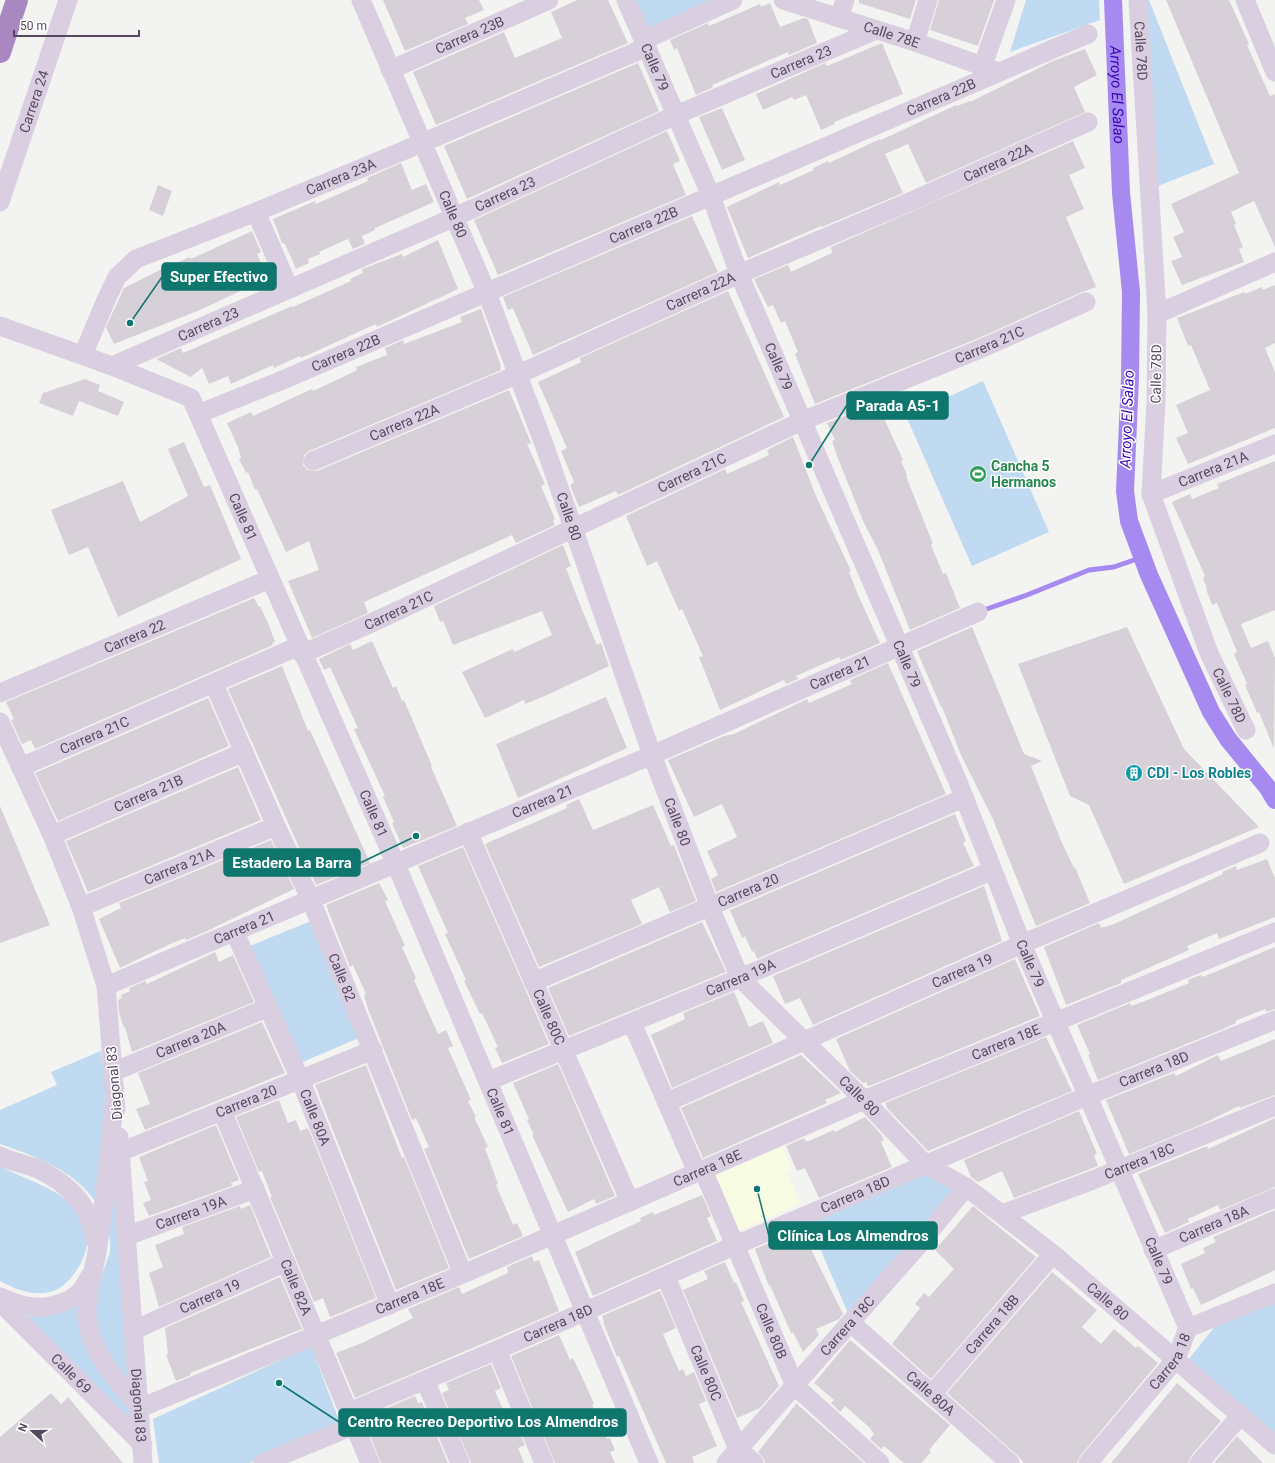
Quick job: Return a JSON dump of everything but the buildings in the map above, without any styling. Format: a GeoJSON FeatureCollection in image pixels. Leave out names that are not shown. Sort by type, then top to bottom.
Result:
{"type":"FeatureCollection","features":[{"type":"Feature","properties":{"kind":"highway"},"geometry":{"type":"LineString","coordinates":[[0,52],[17,0]]}},
{"type":"Feature","properties":{"kind":"street","name":"Carrera 24"},"geometry":{"type":"LineString","coordinates":[[0,202],[68,0]]}},
{"type":"Feature","properties":{"kind":"street","name":"Calle 80"},"geometry":{"type":"LineString","coordinates":[[361,0],[390,70],[488,293],[519,374],[652,754],[710,906],[740,978],[803,1042],[864,1100],[926,1165],[966,1187],[1053,1254],[1275,1445]]}},
{"type":"Feature","properties":{"kind":"street","name":"Carrera 23B"},"geometry":{"type":"LineString","coordinates":[[390,70],[549,0]]}},
{"type":"Feature","properties":{"kind":"street","name":"Calle 79"},"geometry":{"type":"LineString","coordinates":[[626,0],[710,196],[739,274],[964,798],[991,871],[1054,1021],[1188,1328]]}},
{"type":"Feature","properties":{"kind":"street","name":"Carrera 23A"},"geometry":{"type":"LineString","coordinates":[[82,355],[106,300],[118,277],[136,259],[256,212],[422,143],[645,43],[733,0]]}},
{"type":"Feature","properties":{"kind":"street","name":"Calle 78E"},"geometry":{"type":"LineString","coordinates":[[784,0],[991,68]]}},
{"type":"Feature","properties":{"kind":"street"},"geometry":{"type":"LineString","coordinates":[[839,18],[845,0]]}},
{"type":"Feature","properties":{"kind":"street"},"geometry":{"type":"LineString","coordinates":[[915,42],[928,0]]}},
{"type":"Feature","properties":{"kind":"street","name":"Carrera 22B"},"geometry":{"type":"LineString","coordinates":[[991,68],[1006,0]]}},
{"type":"Feature","properties":{"kind":"street","name":"Calle 78D"},"geometry":{"type":"LineString","coordinates":[[1138,0],[1157,314],[1156,402],[1151,494],[1209,653],[1246,730]]}},
{"type":"Feature","properties":{"kind":"street"},"geometry":{"type":"LineString","coordinates":[[1245,0],[1275,72]]}},
{"type":"Feature","properties":{"kind":"street","name":"Carrera 23"},"geometry":{"type":"LineString","coordinates":[[112,366],[455,217],[676,115],[876,30]]}},
{"type":"Feature","properties":{"kind":"street","name":"Carrera 22B"},"geometry":{"type":"LineString","coordinates":[[198,414],[278,382],[488,293],[710,196],[991,68],[1088,34]]}},
{"type":"Feature","properties":{"kind":"street","name":"Carrera 22A"},"geometry":{"type":"LineString","coordinates":[[313,461],[519,374],[739,274],[914,200],[1088,122]]}},
{"type":"Feature","properties":{"kind":"street"},"geometry":{"type":"LineString","coordinates":[[256,212],[289,288]]}},
{"type":"Feature","properties":{"kind":"street"},"geometry":{"type":"LineString","coordinates":[[1157,314],[1275,262]]}},
{"type":"Feature","properties":{"kind":"street","name":"Carrera 21C"},"geometry":{"type":"LineString","coordinates":[[20,767],[214,684],[378,620],[802,421],[978,350],[1086,302]]}},
{"type":"Feature","properties":{"kind":"street","name":"Calle 81"},"geometry":{"type":"LineString","coordinates":[[0,326],[112,366],[191,398],[395,862],[649,1463]]}},
{"type":"Feature","properties":{"kind":"street","name":"Carrera 21A"},"geometry":{"type":"LineString","coordinates":[[1151,494],[1275,444]]}},
{"type":"Feature","properties":{"kind":"street","name":"Carrera 22"},"geometry":{"type":"LineString","coordinates":[[0,693],[270,579]]}},
{"type":"Feature","properties":{"kind":"street","name":"Carrera 21"},"geometry":{"type":"LineString","coordinates":[[106,986],[235,933],[310,898],[652,754],[978,612]]}},
{"type":"Feature","properties":{"kind":"street","name":"Calle 82"},"geometry":{"type":"LineString","coordinates":[[214,684],[276,826],[310,898],[463,1274]]}},
{"type":"Feature","properties":{"kind":"street","name":"Diagonal 83"},"geometry":{"type":"LineString","coordinates":[[0,722],[52,835],[81,907],[106,986],[127,1236],[143,1454]]}},
{"type":"Feature","properties":{"kind":"street","name":"Carrera 21B"},"geometry":{"type":"LineString","coordinates":[[52,835],[244,752]]}},
{"type":"Feature","properties":{"kind":"street","name":"Carrera 20"},"geometry":{"type":"LineString","coordinates":[[533,982],[964,798]]}},
{"type":"Feature","properties":{"kind":"street","name":"Carrera 21A"},"geometry":{"type":"LineString","coordinates":[[81,907],[276,826]]}},
{"type":"Feature","properties":{"kind":"street","name":"Calle 80C"},"geometry":{"type":"LineString","coordinates":[[468,832],[533,982],[565,1050],[630,1202]]}},
{"type":"Feature","properties":{"kind":"street","name":"Carrera 19"},"geometry":{"type":"LineString","coordinates":[[667,1102],[1022,944],[1260,843]]}},
{"type":"Feature","properties":{"kind":"street","name":"Carrera 19A"},"geometry":{"type":"LineString","coordinates":[[488,1081],[740,978],[991,871]]}},
{"type":"Feature","properties":{"kind":"street","name":"Carrera 18E"},"geometry":{"type":"LineString","coordinates":[[140,1408],[317,1336],[463,1274],[864,1100],[1054,1021],[1275,932]]}},
{"type":"Feature","properties":{"kind":"street","name":"Calle 80A"},"geometry":{"type":"LineString","coordinates":[[235,933],[300,1079],[390,1305]]}},
{"type":"Feature","properties":{"kind":"street","name":"Carrera 20A"},"geometry":{"type":"LineString","coordinates":[[113,1072],[268,1008]]}},
{"type":"Feature","properties":{"kind":"street","name":"Carrera 18D"},"geometry":{"type":"LineString","coordinates":[[263,1463],[352,1419],[425,1380],[666,1277],[736,1245],[1087,1096],[1275,1020]]}},
{"type":"Feature","properties":{"kind":"street","name":"Calle 80B"},"geometry":{"type":"LineString","coordinates":[[632,1023],[667,1102],[736,1245],[795,1386],[880,1463]]}},
{"type":"Feature","properties":{"kind":"street","name":"Carrera 20"},"geometry":{"type":"LineString","coordinates":[[120,1152],[373,1050]]}},
{"type":"Feature","properties":{"kind":"street"},"geometry":{"type":"LineString","coordinates":[[115,1097],[97,1251],[87,1305],[88,1324],[92,1338],[101,1357],[118,1382],[140,1408]]}},
{"type":"Feature","properties":{"kind":"street","name":"Carrera 18C"},"geometry":{"type":"LineString","coordinates":[[1002,1214],[1118,1170],[1275,1106]]}},
{"type":"Feature","properties":{"kind":"street","name":"Calle 82A"},"geometry":{"type":"LineString","coordinates":[[222,1110],[370,1463]]}},
{"type":"Feature","properties":{"kind":"street"},"geometry":{"type":"LineString","coordinates":[[0,1156],[37,1169],[61,1181],[80,1200],[93,1224],[97,1251]]}},
{"type":"Feature","properties":{"kind":"street","name":"Carrera 18C"},"geometry":{"type":"LineString","coordinates":[[732,1456],[851,1323],[917,1247],[966,1187]]}},
{"type":"Feature","properties":{"kind":"street","name":"Carrera 19A"},"geometry":{"type":"LineString","coordinates":[[127,1236],[255,1188]]}},
{"type":"Feature","properties":{"kind":"street","name":"Carrera 18A"},"geometry":{"type":"LineString","coordinates":[[1154,1250],[1275,1198]]}},
{"type":"Feature","properties":{"kind":"street","name":"Carrera 18B"},"geometry":{"type":"LineString","coordinates":[[932,1394],[1053,1254]]}},
{"type":"Feature","properties":{"kind":"street","name":"Carrera 19"},"geometry":{"type":"LineString","coordinates":[[134,1330],[286,1262]]}},
{"type":"Feature","properties":{"kind":"street"},"geometry":{"type":"LineString","coordinates":[[0,1297],[26,1306],[41,1307],[57,1304],[71,1298],[82,1290],[93,1271]]}},
{"type":"Feature","properties":{"kind":"street","name":"Calle 80C"},"geometry":{"type":"LineString","coordinates":[[666,1277],[732,1456],[754,1463]]}},
{"type":"Feature","properties":{"kind":"street","name":"Carrera 18"},"geometry":{"type":"LineString","coordinates":[[1088,1463],[1176,1359],[1188,1328],[1275,1293]]}},
{"type":"Feature","properties":{"kind":"street","name":"Calle 69"},"geometry":{"type":"LineString","coordinates":[[0,1302],[143,1454]]}},
{"type":"Feature","properties":{"kind":"street","name":"Calle 80A"},"geometry":{"type":"LineString","coordinates":[[851,1323],[1010,1463]]}},
{"type":"Feature","properties":{"kind":"street"},"geometry":{"type":"LineString","coordinates":[[496,1350],[544,1463]]}},
{"type":"Feature","properties":{"kind":"street"},"geometry":{"type":"LineString","coordinates":[[425,1380],[460,1463]]}},
{"type":"Feature","properties":{"kind":"street"},"geometry":{"type":"LineString","coordinates":[[1199,1463],[1241,1415]]}},
{"type":"Feature","properties":{"kind":"shaded area"},"geometry":{"type":"Polygon","coordinates":[[[631,0],[719,0],[645,34],[631,0]]]}},
{"type":"Feature","properties":{"kind":"shaded area"},"geometry":{"type":"Polygon","coordinates":[[[1026,0],[1099,0],[1100,20],[1010,52],[1026,0]]]}},
{"type":"Feature","properties":{"kind":"shaded area"},"geometry":{"type":"Polygon","coordinates":[[[1144,0],[1149,0],[1214,164],[1158,186],[1144,0]]]}},
{"type":"Feature","properties":{"kind":"shaded area","name":"Cancha 5 Hermanos"},"geometry":{"type":"Polygon","coordinates":[[[983,381],[1049,532],[972,566],[906,416],[983,381]]]}},
{"type":"Feature","properties":{"kind":"shaded area"},"geometry":{"type":"Polygon","coordinates":[[[311,921],[359,1038],[298,1064],[250,946],[311,921]]]}},
{"type":"Feature","properties":{"kind":"shaded area"},"geometry":{"type":"Polygon","coordinates":[[[101,1051],[106,1089],[106,1111],[95,1201],[76,1181],[52,1165],[0,1144],[0,1110],[57,1085],[51,1072],[101,1051]]]}},
{"type":"Feature","properties":{"kind":"shaded area"},"geometry":{"type":"Polygon","coordinates":[[[782,1147],[792,1170],[787,1173],[800,1203],[738,1231],[714,1176],[782,1147]]]}},
{"type":"Feature","properties":{"kind":"shaded area"},"geometry":{"type":"Polygon","coordinates":[[[113,1154],[133,1382],[113,1366],[92,1316],[101,1277],[110,1252],[110,1239],[108,1231],[113,1154]]]}},
{"type":"Feature","properties":{"kind":"shaded area"},"geometry":{"type":"Polygon","coordinates":[[[0,1166],[58,1194],[72,1206],[81,1222],[87,1240],[85,1254],[73,1276],[62,1287],[56,1290],[41,1293],[27,1292],[0,1281],[0,1166]]]}},
{"type":"Feature","properties":{"kind":"shaded area"},"geometry":{"type":"Polygon","coordinates":[[[922,1174],[954,1189],[848,1313],[809,1223],[922,1174]]]}},
{"type":"Feature","properties":{"kind":"shaded area"},"geometry":{"type":"Polygon","coordinates":[[[1275,1299],[1275,1434],[1188,1360],[1217,1324],[1275,1299]]]}},
{"type":"Feature","properties":{"kind":"shaded area"},"geometry":{"type":"Polygon","coordinates":[[[80,1301],[127,1398],[133,1422],[26,1316],[48,1316],[67,1310],[80,1301]]]}},
{"type":"Feature","properties":{"kind":"shaded area"},"geometry":{"type":"Polygon","coordinates":[[[311,1346],[341,1426],[250,1463],[159,1463],[153,1419],[311,1346]]]}},
{"type":"Feature","properties":{"kind":"waterway","name":"Arroyo El Salao"},"geometry":{"type":"LineString","coordinates":[[1113,0],[1121,193],[1131,292],[1130,378],[1125,491],[1129,521],[1149,575],[1211,712],[1228,739],[1268,788],[1275,800]]}},
{"type":"Feature","properties":{"kind":"waterway"},"geometry":{"type":"LineString","coordinates":[[981,611],[1027,595],[1089,570],[1114,567],[1134,560]]}},
{"type":"Feature","properties":{"kind":"place","name":"Super Efectivo"},"geometry":{"type":"Point","coordinates":[130,323]}},
{"type":"Feature","properties":{"kind":"place","name":"Parada A5-1"},"geometry":{"type":"Point","coordinates":[809,465]}},
{"type":"Feature","properties":{"kind":"place","name":"Cancha 5 Hermanos"},"geometry":{"type":"Point","coordinates":[978,474]}},
{"type":"Feature","properties":{"kind":"place","name":"CDI - Los Robles"},"geometry":{"type":"Point","coordinates":[1134,773]}},
{"type":"Feature","properties":{"kind":"place","name":"Estadero La Barra"},"geometry":{"type":"Point","coordinates":[416,836]}},
{"type":"Feature","properties":{"kind":"place","name":"Clínica Los Almendros"},"geometry":{"type":"Point","coordinates":[757,1189]}},
{"type":"Feature","properties":{"kind":"place","name":"Centro Recreo Deportivo Los Almendros"},"geometry":{"type":"Point","coordinates":[279,1383]}}]}
